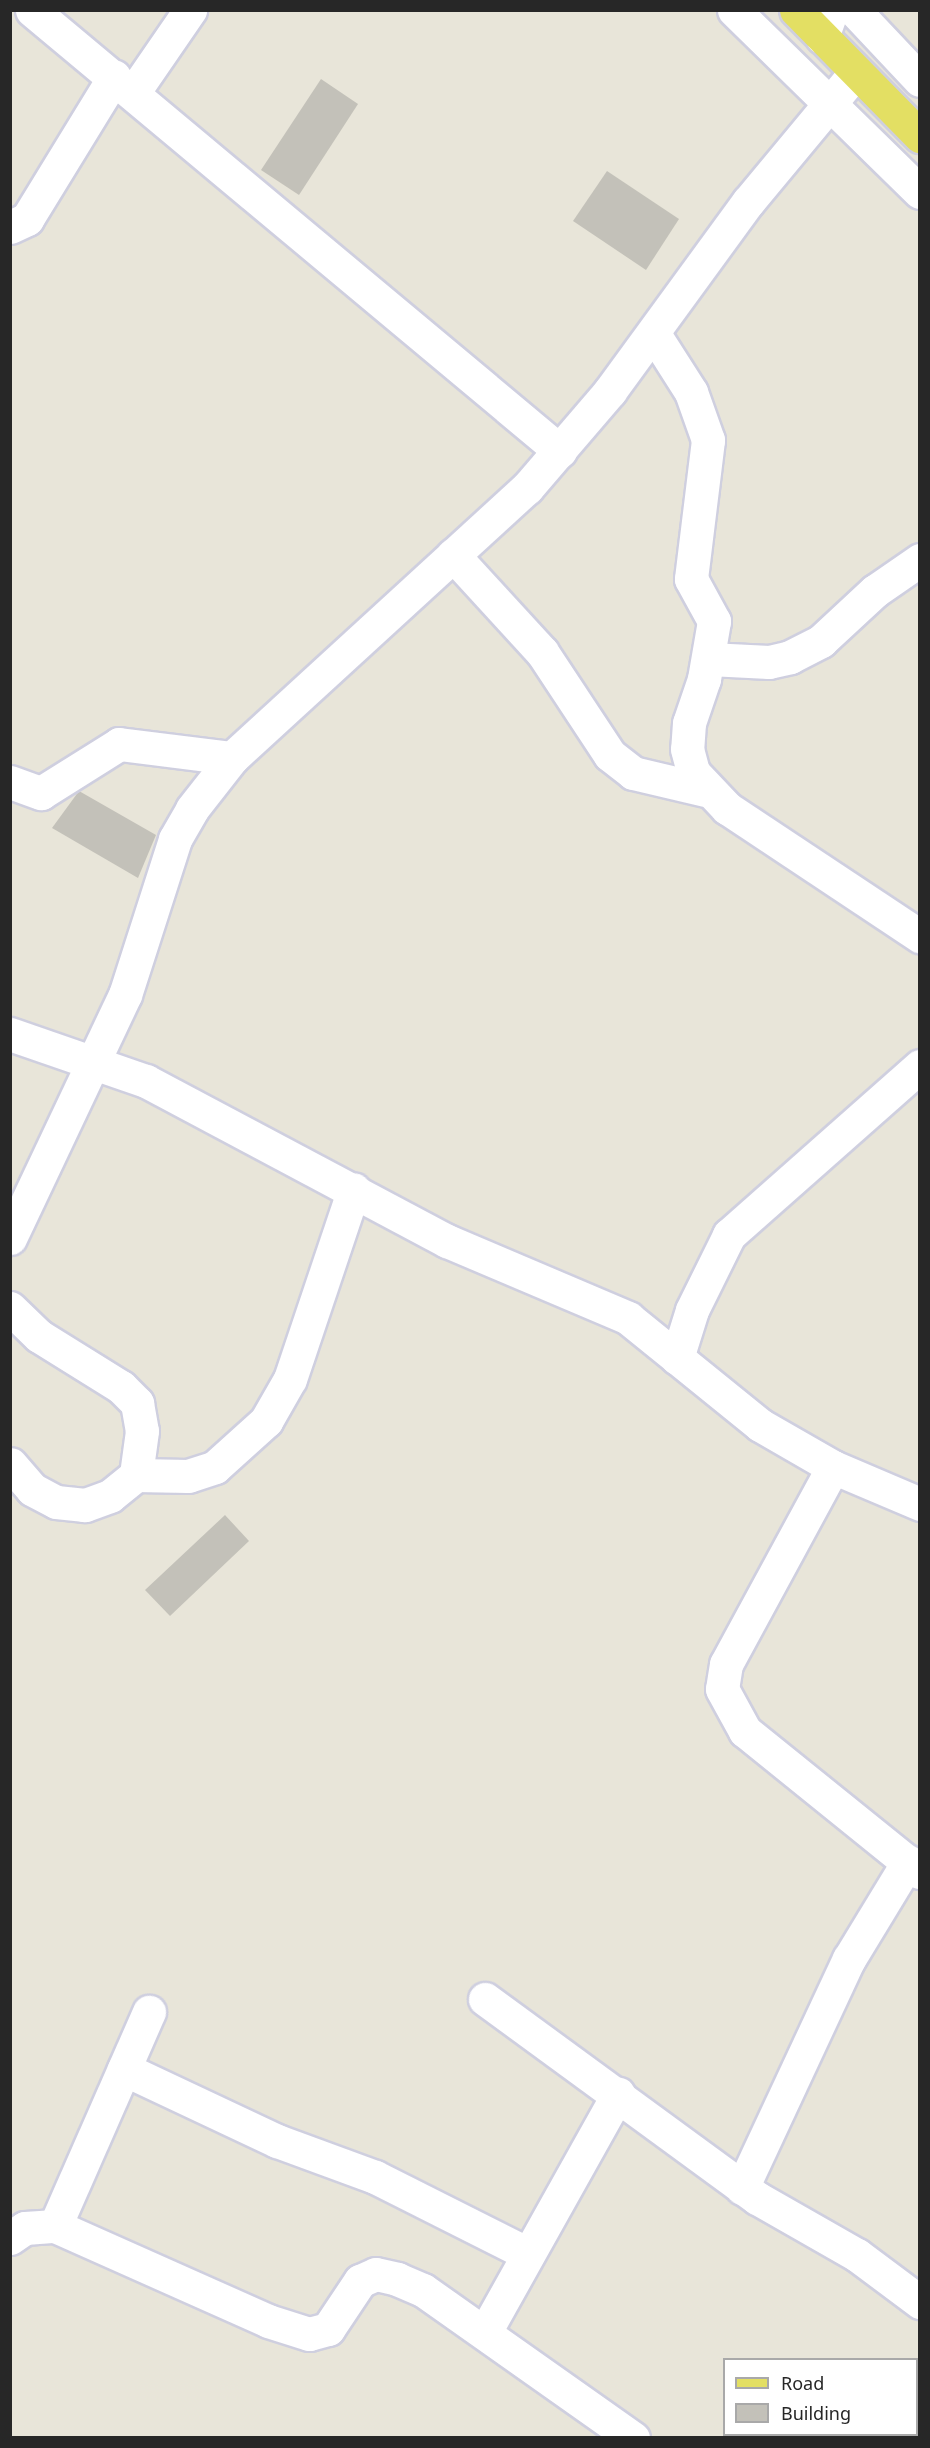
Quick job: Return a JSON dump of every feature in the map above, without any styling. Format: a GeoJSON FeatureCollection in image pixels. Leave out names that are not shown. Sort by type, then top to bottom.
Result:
{"type":"FeatureCollection","features":[{"type":"Feature","properties":{"kind":"main road"},"geometry":{"type":"LineString","coordinates":[[796,10],[827,24],[855,73],[920,136]]}},
{"type":"Feature","properties":{"kind":"street"},"geometry":{"type":"LineString","coordinates":[[32,10],[560,451]]}},
{"type":"Feature","properties":{"kind":"street"},"geometry":{"type":"LineString","coordinates":[[10,227],[27,219],[123,85],[190,10]]}},
{"type":"Feature","properties":{"kind":"street"},"geometry":{"type":"LineString","coordinates":[[734,10],[920,192]]}},
{"type":"Feature","properties":{"kind":"street"},"geometry":{"type":"LineString","coordinates":[[854,10],[920,80]]}},
{"type":"Feature","properties":{"kind":"street"},"geometry":{"type":"LineString","coordinates":[[10,1238],[125,995],[175,839],[232,758],[453,555],[560,451],[654,334],[828,103],[855,73]]}},
{"type":"Feature","properties":{"kind":"street"},"geometry":{"type":"LineString","coordinates":[[654,334],[691,392],[708,440],[691,579],[714,621],[709,659],[687,749],[705,790]]}},
{"type":"Feature","properties":{"kind":"street"},"geometry":{"type":"LineString","coordinates":[[453,555],[542,652],[610,755],[633,773],[705,790],[920,936]]}},
{"type":"Feature","properties":{"kind":"street"},"geometry":{"type":"LineString","coordinates":[[709,659],[769,662],[790,657],[821,641],[875,591],[920,560]]}},
{"type":"Feature","properties":{"kind":"street"},"geometry":{"type":"LineString","coordinates":[[10,782],[41,793],[119,744],[232,758]]}},
{"type":"Feature","properties":{"kind":"street"},"geometry":{"type":"LineString","coordinates":[[10,1034],[94,1061],[146,1081],[354,1189],[447,1241],[628,1318],[760,1425],[833,1467],[920,1504]]}},
{"type":"Feature","properties":{"kind":"street"},"geometry":{"type":"LineString","coordinates":[[677,1358],[692,1310],[729,1235],[920,1066]]}},
{"type":"Feature","properties":{"kind":"street"},"geometry":{"type":"LineString","coordinates":[[10,1464],[33,1490],[56,1502],[85,1505],[110,1496],[136,1475],[188,1476],[215,1467],[266,1421],[290,1379],[354,1189]]}},
{"type":"Feature","properties":{"kind":"street"},"geometry":{"type":"LineString","coordinates":[[10,1308],[39,1336],[137,1403],[142,1431],[136,1475]]}},
{"type":"Feature","properties":{"kind":"street"},"geometry":{"type":"LineString","coordinates":[[742,2188],[849,1959],[914,1867],[745,1731],[722,1689],[726,1664],[833,1467]]}},
{"type":"Feature","properties":{"kind":"street"},"geometry":{"type":"LineString","coordinates":[[485,1999],[618,2094],[742,2188],[857,2255],[920,2302]]}},
{"type":"Feature","properties":{"kind":"street"},"geometry":{"type":"LineString","coordinates":[[56,2226],[148,2012]]}},
{"type":"Feature","properties":{"kind":"street"},"geometry":{"type":"LineString","coordinates":[[124,2069],[277,2141],[375,2176],[528,2254]]}},
{"type":"Feature","properties":{"kind":"street"},"geometry":{"type":"LineString","coordinates":[[485,2332],[618,2094]]}},
{"type":"Feature","properties":{"kind":"street"},"geometry":{"type":"LineString","coordinates":[[10,2238],[25,2228],[56,2226],[268,2321],[309,2334],[328,2329],[360,2281],[376,2274],[423,2290],[633,2438]]}},
{"type":"Feature","properties":{"kind":"building"},"geometry":{"type":"Polygon","coordinates":[[[321,79],[358,104],[299,195],[261,170],[321,79]]]}},
{"type":"Feature","properties":{"kind":"building"},"geometry":{"type":"Polygon","coordinates":[[[607,171],[679,219],[646,270],[573,221],[607,171]]]}},
{"type":"Feature","properties":{"kind":"building"},"geometry":{"type":"Polygon","coordinates":[[[79,791],[156,835],[138,878],[52,828],[79,791]]]}},
{"type":"Feature","properties":{"kind":"building"},"geometry":{"type":"Polygon","coordinates":[[[225,1515],[249,1541],[170,1616],[145,1590],[225,1515]]]}}]}
